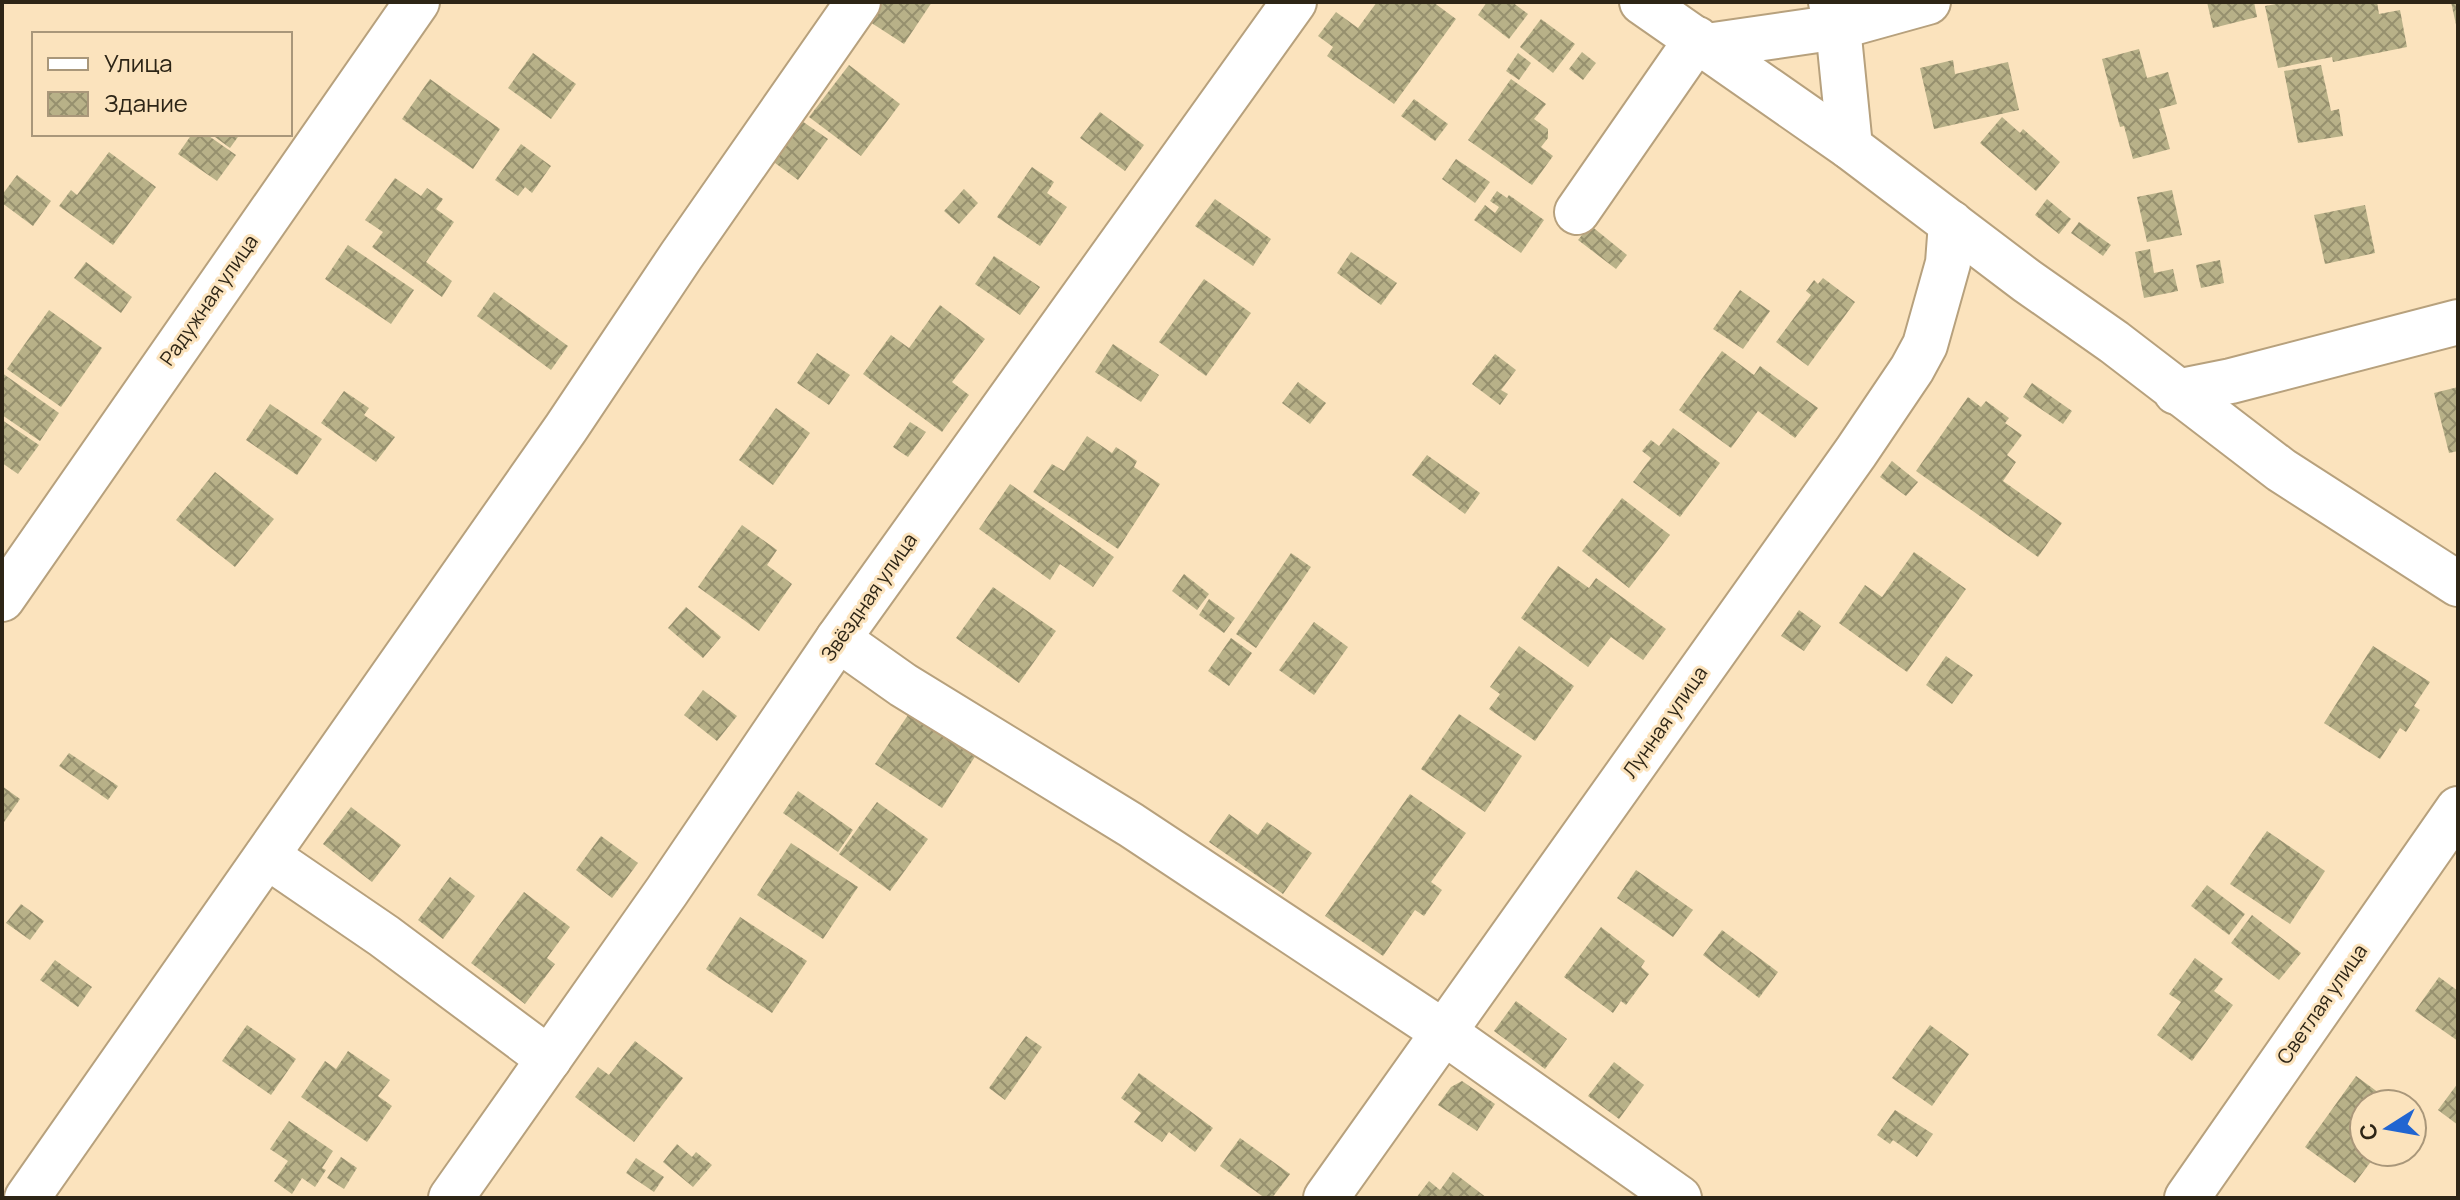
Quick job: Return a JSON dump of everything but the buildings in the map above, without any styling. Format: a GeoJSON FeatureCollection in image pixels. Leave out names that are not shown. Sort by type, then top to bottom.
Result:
{"type":"FeatureCollection","features":[{"type":"Feature","properties":{"kind":"street","name":"Радужная улица"},"geometry":{"type":"LineString","coordinates":[[2,599],[417,2]]}},
{"type":"Feature","properties":{"kind":"street"},"geometry":{"type":"LineString","coordinates":[[27,1198],[566,428],[858,2]]}},
{"type":"Feature","properties":{"kind":"street","name":"Звёздная улица"},"geometry":{"type":"LineString","coordinates":[[451,1198],[838,639],[1294,2]]}},
{"type":"Feature","properties":{"kind":"street"},"geometry":{"type":"LineString","coordinates":[[1642,2],[1850,147],[2281,470],[2458,584]]}},
{"type":"Feature","properties":{"kind":"street"},"geometry":{"type":"LineString","coordinates":[[1577,212],[1702,43],[1835,14],[1928,2]]}},
{"type":"Feature","properties":{"kind":"street"},"geometry":{"type":"LineString","coordinates":[[1835,14],[1850,147]]}},
{"type":"Feature","properties":{"kind":"street","name":"Лунная улица"},"geometry":{"type":"LineString","coordinates":[[1326,1198],[1912,369],[1925,345],[1948,263],[1951,223]]}},
{"type":"Feature","properties":{"kind":"street"},"geometry":{"type":"LineString","coordinates":[[2176,392],[2231,381],[2458,322]]}},
{"type":"Feature","properties":{"kind":"street"},"geometry":{"type":"LineString","coordinates":[[838,639],[903,685],[1131,825],[1445,1033],[1679,1198]]}},
{"type":"Feature","properties":{"kind":"street","name":"Светлая улица"},"geometry":{"type":"LineString","coordinates":[[2187,1198],[2458,809]]}},
{"type":"Feature","properties":{"kind":"street"},"geometry":{"type":"LineString","coordinates":[[267,856],[384,936],[549,1059]]}}]}
